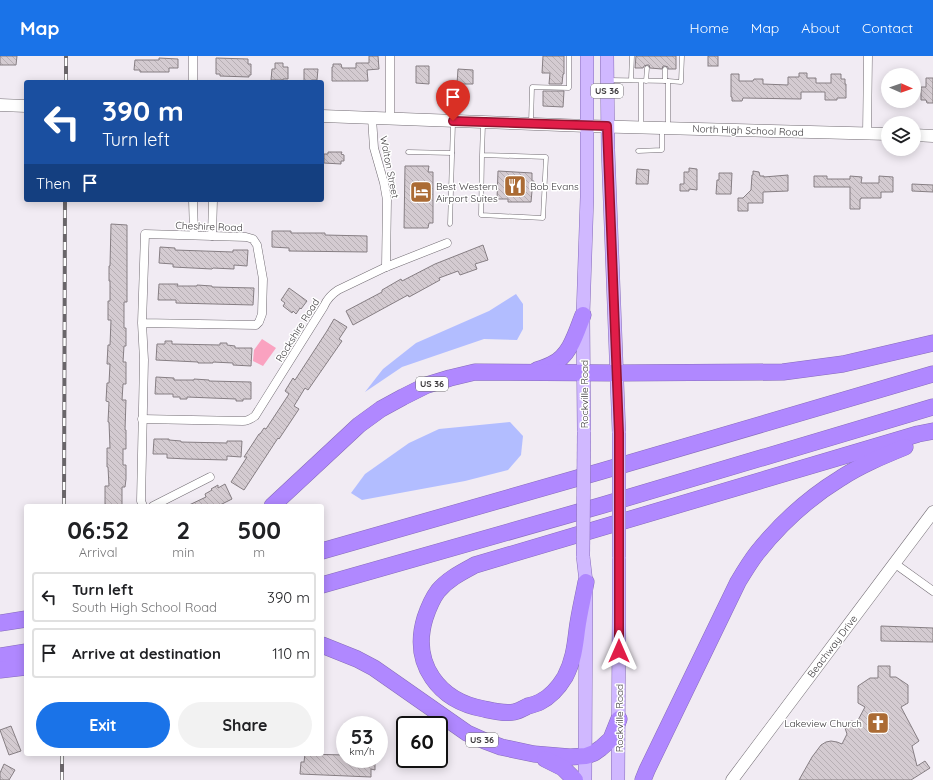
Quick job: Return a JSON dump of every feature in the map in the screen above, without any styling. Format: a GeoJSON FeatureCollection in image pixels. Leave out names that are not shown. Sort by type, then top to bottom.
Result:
{"type":"FeatureCollection","features":[{"type":"Feature","properties":{"kind":"highway","name":"US 36"},"geometry":{"type":"LineString","coordinates":[[274,504],[359,425],[381,409],[427,385],[450,378],[475,372],[528,373],[552,364],[564,356],[584,316]]}},
{"type":"Feature","properties":{"kind":"highway"},"geometry":{"type":"LineString","coordinates":[[528,373],[783,372],[843,364],[933,343]]}},
{"type":"Feature","properties":{"kind":"highway"},"geometry":{"type":"LineString","coordinates":[[324,550],[933,374]]}},
{"type":"Feature","properties":{"kind":"highway"},"geometry":{"type":"LineString","coordinates":[[324,584],[603,505],[933,407]]}},
{"type":"Feature","properties":{"kind":"highway"},"geometry":{"type":"LineString","coordinates":[[586,582],[570,667],[557,688],[539,703],[514,712],[497,712],[477,708],[460,702],[443,691],[432,679],[424,663],[421,645],[422,628],[428,610],[438,591],[456,575],[475,565],[910,436],[933,431]]}},
{"type":"Feature","properties":{"kind":"highway"},"geometry":{"type":"LineString","coordinates":[[643,780],[738,582],[756,554],[796,512],[841,478],[868,463],[933,435]]}},
{"type":"Feature","properties":{"kind":"highway"},"geometry":{"type":"LineString","coordinates":[[0,623],[24,619]]}},
{"type":"Feature","properties":{"kind":"highway","name":"US 36"},"geometry":{"type":"LineString","coordinates":[[324,646],[339,651],[374,668],[467,733],[501,747],[534,754],[570,758],[586,756],[597,751],[611,738],[619,719]]}},
{"type":"Feature","properties":{"kind":"highway"},"geometry":{"type":"LineString","coordinates":[[0,656],[24,652]]}},
{"type":"Feature","properties":{"kind":"highway"},"geometry":{"type":"LineString","coordinates":[[0,670],[24,667]]}},
{"type":"Feature","properties":{"kind":"highway"},"geometry":{"type":"LineString","coordinates":[[534,754],[563,768],[575,780]]}},
{"type":"Feature","properties":{"kind":"main road","name":"Rockville Road"},"geometry":{"type":"LineString","coordinates":[[586,780],[586,582],[583,556],[587,56]]}},
{"type":"Feature","properties":{"kind":"main road","name":"Rockville Road"},"geometry":{"type":"LineString","coordinates":[[607,56],[607,126],[619,433],[620,611],[618,780]]}},
{"type":"Feature","properties":{"kind":"street"},"geometry":{"type":"LineString","coordinates":[[193,56],[193,80]]}},
{"type":"Feature","properties":{"kind":"street"},"geometry":{"type":"LineString","coordinates":[[390,56],[390,119]]}},
{"type":"Feature","properties":{"kind":"street"},"geometry":{"type":"LineString","coordinates":[[867,134],[868,56]]}},
{"type":"Feature","properties":{"kind":"street"},"geometry":{"type":"LineString","coordinates":[[0,105],[24,106]]}},
{"type":"Feature","properties":{"kind":"street","name":"North High School Road"},"geometry":{"type":"LineString","coordinates":[[324,116],[587,126],[881,134]]}},
{"type":"Feature","properties":{"kind":"street","name":"Walton Street"},"geometry":{"type":"LineString","coordinates":[[372,118],[374,148],[384,183],[387,200],[386,267]]}},
{"type":"Feature","properties":{"kind":"street"},"geometry":{"type":"LineString","coordinates":[[921,135],[933,136]]}},
{"type":"Feature","properties":{"kind":"street"},"geometry":{"type":"LineString","coordinates":[[193,202],[194,235]]}},
{"type":"Feature","properties":{"kind":"street"},"geometry":{"type":"LineString","coordinates":[[212,236],[213,202]]}},
{"type":"Feature","properties":{"kind":"street","name":"Cheshire Road"},"geometry":{"type":"LineString","coordinates":[[142,323],[256,325],[259,322],[263,308],[263,279],[257,245],[254,240],[248,237],[145,234],[142,323],[144,360],[142,418],[142,504]]}},
{"type":"Feature","properties":{"kind":"street","name":"Rockshire Road"},"geometry":{"type":"LineString","coordinates":[[142,418],[249,420],[255,416],[329,298],[338,290],[386,267],[447,243]]}},
{"type":"Feature","properties":{"kind":"street"},"geometry":{"type":"LineString","coordinates":[[157,504],[210,478]]}},
{"type":"Feature","properties":{"kind":"street","name":"Beachway Drive"},"geometry":{"type":"LineString","coordinates":[[732,780],[933,512]]}},
{"type":"Feature","properties":{"kind":"street"},"geometry":{"type":"LineString","coordinates":[[894,563],[933,591]]}},
{"type":"Feature","properties":{"kind":"lane"},"geometry":{"type":"LineString","coordinates":[[531,124],[532,87],[569,88],[569,56]]}},
{"type":"Feature","properties":{"kind":"lane"},"geometry":{"type":"LineString","coordinates":[[631,80],[632,56]]}},
{"type":"Feature","properties":{"kind":"lane"},"geometry":{"type":"LineString","coordinates":[[607,80],[681,82],[682,56]]}},
{"type":"Feature","properties":{"kind":"lane"},"geometry":{"type":"LineString","coordinates":[[646,81],[647,68]]}},
{"type":"Feature","properties":{"kind":"lane"},"geometry":{"type":"LineString","coordinates":[[638,150],[662,150],[665,128],[665,69]]}},
{"type":"Feature","properties":{"kind":"lane"},"geometry":{"type":"LineString","coordinates":[[641,80],[641,127]]}},
{"type":"Feature","properties":{"kind":"lane"},"geometry":{"type":"LineString","coordinates":[[450,224],[453,121]]}},
{"type":"Feature","properties":{"kind":"lane"},"geometry":{"type":"LineString","coordinates":[[482,156],[546,157],[542,218],[480,215],[483,122]]}},
{"type":"Feature","properties":{"kind":"lane"},"geometry":{"type":"LineString","coordinates":[[408,152],[452,153]]}},
{"type":"Feature","properties":{"kind":"shaded area"},"geometry":{"type":"Polygon","coordinates":[[[262,339],[276,348],[263,366],[253,361],[254,350],[262,339]]]}},
{"type":"Feature","properties":{"kind":"water"},"geometry":{"type":"Polygon","coordinates":[[[516,294],[523,304],[523,329],[517,340],[484,339],[402,367],[365,392],[383,369],[416,343],[489,311],[516,294]]]}},
{"type":"Feature","properties":{"kind":"water"},"geometry":{"type":"Polygon","coordinates":[[[510,422],[523,436],[521,455],[508,470],[465,481],[362,500],[351,493],[365,474],[409,443],[439,429],[510,422]]]}},
{"type":"Feature","properties":{"kind":"building"},"geometry":{"type":"Polygon","coordinates":[[[0,56],[17,56],[16,65],[0,65],[0,56]]]}},
{"type":"Feature","properties":{"kind":"building"},"geometry":{"type":"Polygon","coordinates":[[[369,56],[378,56],[379,69],[367,70],[368,81],[332,81],[333,64],[341,64],[342,68],[356,68],[356,63],[369,63],[369,56]]]}},
{"type":"Feature","properties":{"kind":"building"},"geometry":{"type":"Polygon","coordinates":[[[543,56],[564,56],[564,74],[562,84],[549,84],[550,73],[542,73],[543,56]]]}},
{"type":"Feature","properties":{"kind":"building"},"geometry":{"type":"Polygon","coordinates":[[[636,56],[676,56],[676,69],[668,69],[668,67],[665,66],[663,66],[662,69],[650,68],[649,65],[644,66],[643,68],[635,68],[636,56]]]}},
{"type":"Feature","properties":{"kind":"building"},"geometry":{"type":"Polygon","coordinates":[[[708,56],[718,56],[718,66],[708,66],[708,56]]]}},
{"type":"Feature","properties":{"kind":"building"},"geometry":{"type":"Polygon","coordinates":[[[159,58],[178,59],[178,68],[169,68],[169,72],[140,72],[140,70],[134,70],[135,60],[159,60],[159,58]]]}},
{"type":"Feature","properties":{"kind":"building"},"geometry":{"type":"Polygon","coordinates":[[[216,58],[248,59],[248,64],[251,64],[251,75],[249,75],[249,77],[220,76],[220,74],[216,74],[216,58]]]}},
{"type":"Feature","properties":{"kind":"building"},"geometry":{"type":"Polygon","coordinates":[[[275,63],[283,63],[283,67],[288,67],[288,79],[271,80],[272,69],[275,69],[275,63]]]}},
{"type":"Feature","properties":{"kind":"building"},"geometry":{"type":"Polygon","coordinates":[[[416,66],[429,66],[429,84],[416,83],[416,66]]]}},
{"type":"Feature","properties":{"kind":"building"},"geometry":{"type":"Polygon","coordinates":[[[304,69],[318,69],[317,80],[304,80],[304,69]]]}},
{"type":"Feature","properties":{"kind":"building"},"geometry":{"type":"Polygon","coordinates":[[[458,69],[473,70],[473,84],[457,84],[458,69]]]}},
{"type":"Feature","properties":{"kind":"building"},"geometry":{"type":"Polygon","coordinates":[[[799,73],[807,73],[807,78],[816,78],[816,83],[831,83],[831,74],[841,74],[841,79],[845,79],[846,98],[825,100],[825,92],[801,92],[801,99],[743,98],[742,101],[732,101],[731,74],[739,74],[739,81],[763,79],[763,84],[788,85],[788,77],[799,77],[799,73]]]}},
{"type":"Feature","properties":{"kind":"building"},"geometry":{"type":"Polygon","coordinates":[[[926,78],[933,78],[933,103],[927,103],[926,100],[921,100],[921,87],[926,87],[926,78]]]}},
{"type":"Feature","properties":{"kind":"building"},"geometry":{"type":"Polygon","coordinates":[[[543,91],[564,91],[563,107],[543,106],[543,91]]]}},
{"type":"Feature","properties":{"kind":"building"},"geometry":{"type":"Polygon","coordinates":[[[328,152],[342,152],[341,154],[344,155],[344,161],[341,161],[341,164],[324,163],[324,154],[328,154],[328,152]]]}},
{"type":"Feature","properties":{"kind":"building","name":"Best Western Airport Suites"},"geometry":{"type":"Polygon","coordinates":[[[405,166],[429,166],[428,172],[433,172],[433,223],[429,223],[428,228],[404,228],[405,166]]]}},
{"type":"Feature","properties":{"kind":"building"},"geometry":{"type":"Polygon","coordinates":[[[689,168],[697,169],[697,190],[689,189],[689,191],[680,191],[680,184],[684,184],[684,172],[689,172],[689,168]]]}},
{"type":"Feature","properties":{"kind":"building"},"geometry":{"type":"Polygon","coordinates":[[[637,169],[649,170],[648,184],[636,184],[637,169]]]}},
{"type":"Feature","properties":{"kind":"building","name":"Bob Evans"},"geometry":{"type":"Polygon","coordinates":[[[498,171],[532,173],[532,181],[534,181],[531,202],[508,202],[508,199],[497,199],[498,171]]]}},
{"type":"Feature","properties":{"kind":"building"},"geometry":{"type":"Polygon","coordinates":[[[753,171],[759,172],[760,176],[764,177],[788,175],[788,191],[763,192],[763,203],[748,203],[748,211],[738,211],[738,198],[743,198],[751,190],[753,171]]]}},
{"type":"Feature","properties":{"kind":"building"},"geometry":{"type":"Polygon","coordinates":[[[719,173],[732,173],[731,194],[716,194],[719,173]]]}},
{"type":"Feature","properties":{"kind":"building"},"geometry":{"type":"Polygon","coordinates":[[[814,176],[827,176],[827,179],[850,179],[850,176],[862,177],[861,183],[879,183],[879,176],[893,177],[893,192],[881,192],[881,198],[861,198],[860,209],[850,209],[850,187],[814,187],[814,176]]]}},
{"type":"Feature","properties":{"kind":"building"},"geometry":{"type":"Polygon","coordinates":[[[912,184],[933,185],[933,192],[912,191],[912,184]]]}},
{"type":"Feature","properties":{"kind":"building"},"geometry":{"type":"Polygon","coordinates":[[[111,224],[127,225],[127,302],[124,302],[126,346],[124,346],[123,362],[126,362],[126,384],[123,384],[122,400],[126,400],[126,449],[123,449],[123,465],[126,465],[126,479],[125,487],[122,487],[122,504],[105,504],[105,486],[109,486],[107,448],[110,448],[108,422],[109,402],[106,401],[110,364],[107,364],[108,345],[110,345],[111,320],[108,320],[108,301],[110,301],[111,224]]]}},
{"type":"Feature","properties":{"kind":"building"},"geometry":{"type":"Polygon","coordinates":[[[272,231],[291,231],[291,233],[325,233],[325,235],[367,236],[367,252],[289,251],[289,248],[272,247],[272,231]]]}},
{"type":"Feature","properties":{"kind":"building"},"geometry":{"type":"Polygon","coordinates":[[[483,245],[488,260],[475,264],[477,269],[460,275],[458,271],[439,278],[440,280],[409,297],[408,295],[353,325],[346,311],[382,292],[382,290],[401,279],[402,281],[435,264],[483,245]]]}},
{"type":"Feature","properties":{"kind":"building"},"geometry":{"type":"Polygon","coordinates":[[[160,247],[175,248],[175,250],[233,252],[233,250],[248,250],[247,266],[234,265],[234,269],[173,267],[173,264],[159,263],[160,247]]]}},
{"type":"Feature","properties":{"kind":"building"},"geometry":{"type":"Polygon","coordinates":[[[159,284],[178,284],[177,286],[197,285],[212,287],[254,288],[253,305],[176,303],[176,300],[158,300],[159,284]]]}},
{"type":"Feature","properties":{"kind":"building"},"geometry":{"type":"Polygon","coordinates":[[[289,288],[307,301],[296,314],[293,311],[292,313],[283,306],[285,303],[281,300],[289,288]]]}},
{"type":"Feature","properties":{"kind":"building"},"geometry":{"type":"Polygon","coordinates":[[[334,319],[347,327],[339,339],[342,341],[308,390],[305,388],[294,406],[299,409],[244,490],[231,482],[247,457],[244,457],[259,434],[264,428],[266,429],[289,394],[285,391],[293,378],[295,380],[334,319]]]}},
{"type":"Feature","properties":{"kind":"building"},"geometry":{"type":"Polygon","coordinates":[[[165,341],[172,341],[172,344],[220,345],[220,343],[227,343],[227,345],[235,346],[235,348],[252,348],[251,366],[233,365],[233,363],[198,363],[156,360],[157,344],[165,344],[165,341]]]}},
{"type":"Feature","properties":{"kind":"building"},"geometry":{"type":"Polygon","coordinates":[[[156,377],[174,378],[174,380],[194,379],[209,381],[251,382],[251,399],[236,401],[236,399],[187,397],[187,399],[180,399],[180,397],[173,397],[173,394],[155,394],[156,377]]]}},
{"type":"Feature","properties":{"kind":"building"},"geometry":{"type":"Polygon","coordinates":[[[154,439],[169,439],[181,442],[227,443],[227,441],[242,441],[241,457],[227,456],[227,460],[167,458],[167,454],[153,454],[154,439]]]}},
{"type":"Feature","properties":{"kind":"building"},"geometry":{"type":"Polygon","coordinates":[[[225,484],[232,499],[222,504],[191,504],[206,497],[205,494],[218,485],[218,488],[225,484]]]}},
{"type":"Feature","properties":{"kind":"building"},"geometry":{"type":"Polygon","coordinates":[[[881,626],[933,628],[933,642],[881,641],[881,626]]]}},
{"type":"Feature","properties":{"kind":"building","name":"Lakeview Church"},"geometry":{"type":"Polygon","coordinates":[[[878,666],[890,666],[890,677],[896,677],[908,685],[908,703],[901,707],[919,741],[912,746],[917,766],[925,761],[930,768],[911,780],[799,780],[812,757],[821,745],[831,741],[842,744],[847,734],[845,728],[847,723],[851,721],[857,722],[865,707],[858,703],[858,686],[870,678],[878,678],[878,666]]]}},
{"type":"Feature","properties":{"kind":"building"},"geometry":{"type":"Polygon","coordinates":[[[11,726],[21,751],[9,755],[0,730],[11,726]]]}},
{"type":"Feature","properties":{"kind":"building"},"geometry":{"type":"Polygon","coordinates":[[[336,755],[336,768],[375,768],[375,770],[371,769],[371,777],[300,774],[301,762],[304,762],[305,756],[336,755]]]}},
{"type":"Feature","properties":{"kind":"building"},"geometry":{"type":"Polygon","coordinates":[[[4,764],[15,770],[9,780],[0,780],[0,773],[4,764]]]}},
{"type":"Feature","properties":{"kind":"railway"},"geometry":{"type":"LineString","coordinates":[[66,56],[66,80]]}},
{"type":"Feature","properties":{"kind":"railway"},"geometry":{"type":"LineString","coordinates":[[64,504],[65,202]]}},
{"type":"Feature","properties":{"kind":"railway"},"geometry":{"type":"LineString","coordinates":[[62,756],[62,780]]}},
{"type":"Feature","properties":{"kind":"place","name":"Bob Evans"},"geometry":{"type":"Point","coordinates":[515,186]}},
{"type":"Feature","properties":{"kind":"place","name":"Best Western Airport Suites"},"geometry":{"type":"Point","coordinates":[421,192]}},
{"type":"Feature","properties":{"kind":"place","name":"Lakeview Church"},"geometry":{"type":"Point","coordinates":[878,723]}},
{"type":"Feature","properties":{"kind":"route"},"geometry":{"type":"LineString","coordinates":[[453,121],[607,126],[619,433],[619,651]]}}]}
